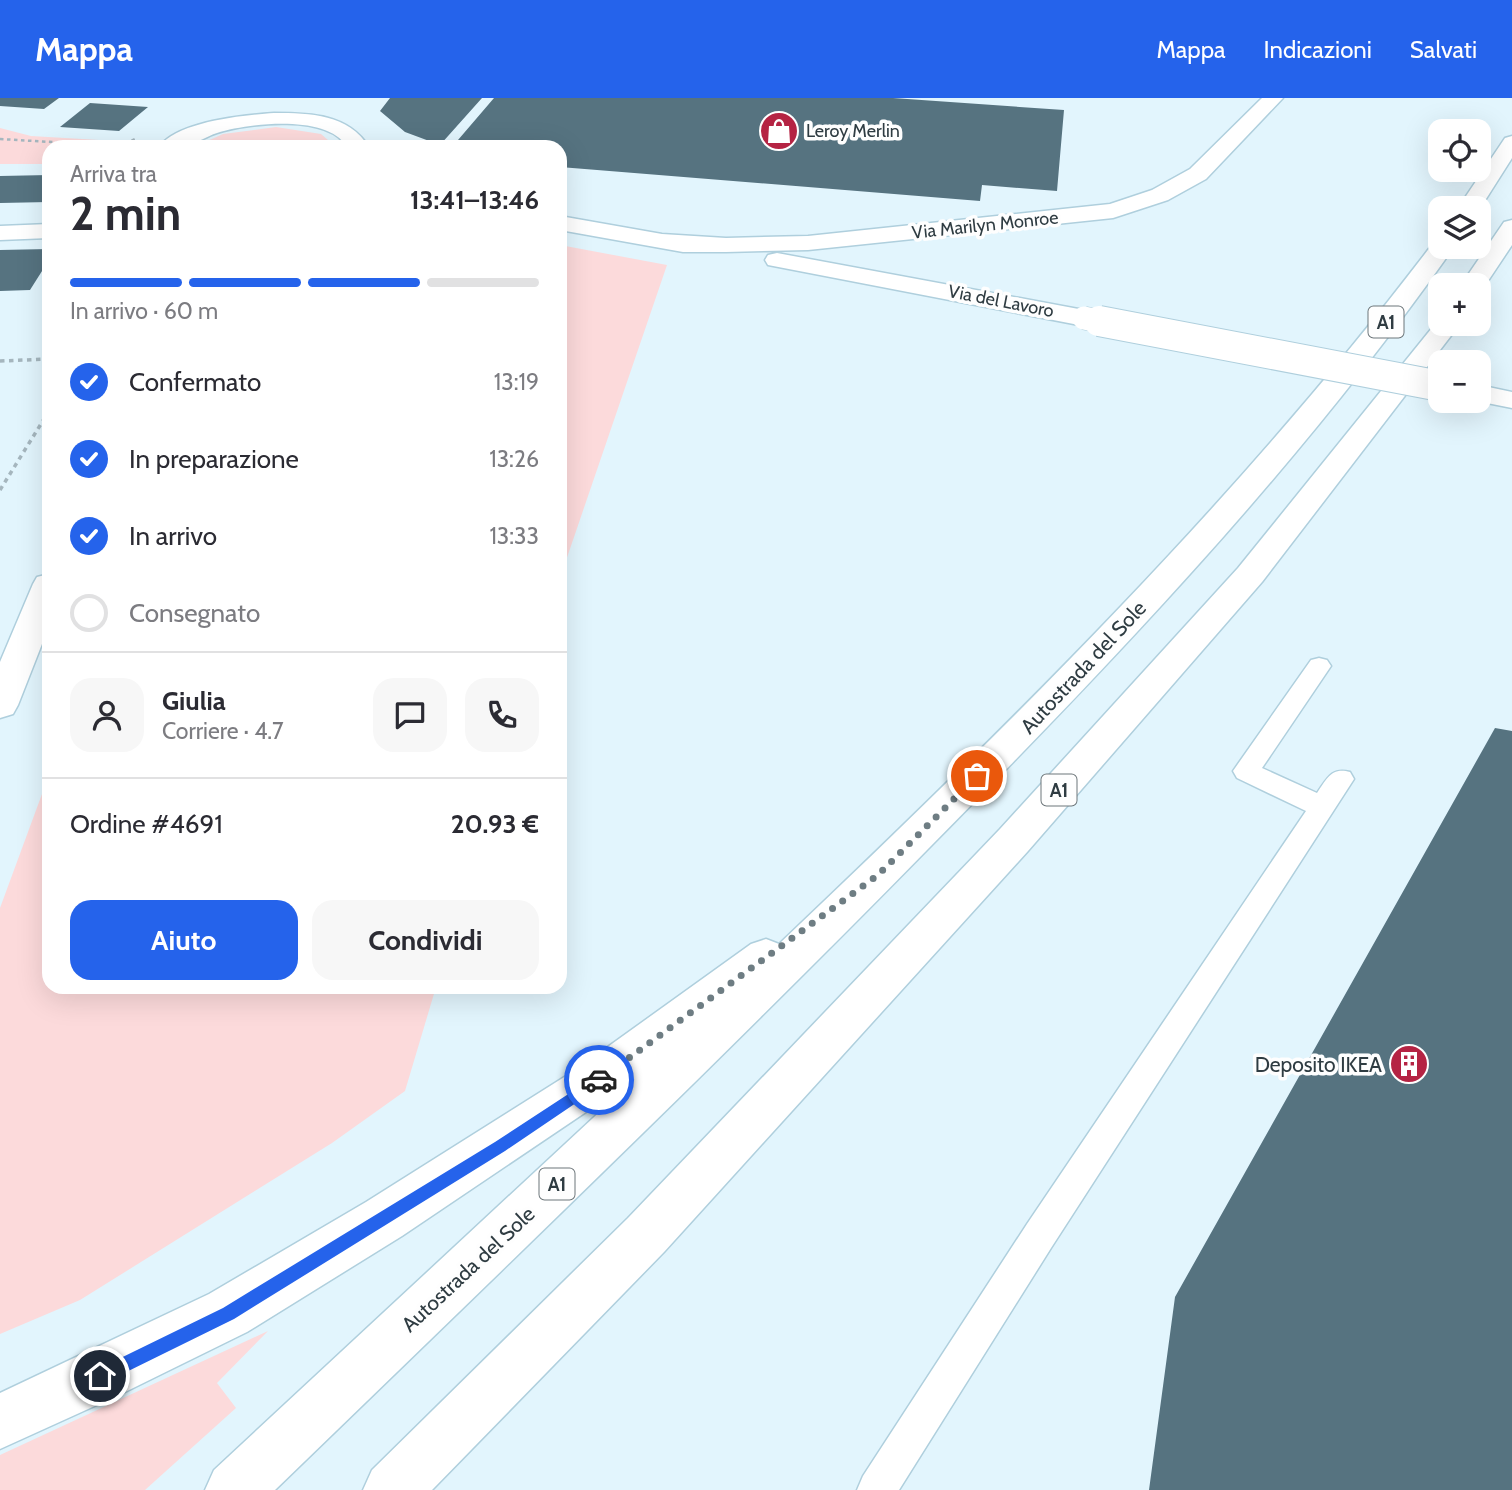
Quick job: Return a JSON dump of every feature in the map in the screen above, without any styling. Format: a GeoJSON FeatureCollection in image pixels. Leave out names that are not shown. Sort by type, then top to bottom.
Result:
{"type":"FeatureCollection","features":[{"type":"Feature","properties":{"kind":"main road"},"geometry":{"type":"LineString","coordinates":[[182,140],[220,126],[264,116],[313,98]]}},
{"type":"Feature","properties":{"kind":"main road","name":"Via Marilyn Monroe"},"geometry":{"type":"LineString","coordinates":[[658,240],[726,245],[808,243],[1113,211],[1160,195],[1198,174],[1273,98]]}},
{"type":"Feature","properties":{"kind":"main road"},"geometry":{"type":"LineString","coordinates":[[343,106],[340,114],[354,140]]}},
{"type":"Feature","properties":{"kind":"main road"},"geometry":{"type":"LineString","coordinates":[[220,126],[289,119],[325,123],[352,140]]}},
{"type":"Feature","properties":{"kind":"main road"},"geometry":{"type":"LineString","coordinates":[[1477,196],[1512,142]]}},
{"type":"Feature","properties":{"kind":"main road","name":"Via del Lavoro"},"geometry":{"type":"LineString","coordinates":[[567,224],[885,278],[1428,384]]}},
{"type":"Feature","properties":{"kind":"main road"},"geometry":{"type":"LineString","coordinates":[[1481,273],[1512,227]]}},
{"type":"Feature","properties":{"kind":"main road"},"geometry":{"type":"LineString","coordinates":[[0,233],[42,231]]}},
{"type":"Feature","properties":{"kind":"main road","name":"Autostrada del Sole"},"geometry":{"type":"LineString","coordinates":[[234,1490],[878,875],[1016,737],[1174,571],[1328,395],[1433,259]]}},
{"type":"Feature","properties":{"kind":"main road","name":"A1"},"geometry":{"type":"LineString","coordinates":[[392,1490],[646,1235],[1014,840],[1250,575],[1438,336]]}},
{"type":"Feature","properties":{"kind":"main road"},"geometry":{"type":"LineString","coordinates":[[1491,396],[1512,400]]}},
{"type":"Feature","properties":{"kind":"main road"},"geometry":{"type":"LineString","coordinates":[[0,705],[42,601]]}},
{"type":"Feature","properties":{"kind":"main road"},"geometry":{"type":"LineString","coordinates":[[0,1421],[100,1376],[228,1313],[384,1219],[593,1084],[878,875]]}},
{"type":"Feature","properties":{"kind":"lane"},"geometry":{"type":"LineString","coordinates":[[1319,666],[1245,771],[1322,807]]}},
{"type":"Feature","properties":{"kind":"lane"},"geometry":{"type":"LineString","coordinates":[[877,1490],[1039,1236],[1341,779]]}},
{"type":"Feature","properties":{"kind":"path"},"geometry":{"type":"LineString","coordinates":[[0,139],[42,142]]}},
{"type":"Feature","properties":{"kind":"path"},"geometry":{"type":"LineString","coordinates":[[0,361],[42,359]]}},
{"type":"Feature","properties":{"kind":"path"},"geometry":{"type":"LineString","coordinates":[[0,490],[42,422]]}},
{"type":"Feature","properties":{"kind":"shaded area"},"geometry":{"type":"Polygon","coordinates":[[[276,127],[321,134],[328,140],[210,140],[223,134],[276,127]]]}},
{"type":"Feature","properties":{"kind":"shaded area"},"geometry":{"type":"Polygon","coordinates":[[[0,128],[31,136],[99,140],[42,140],[42,164],[0,164],[0,128]]]}},
{"type":"Feature","properties":{"kind":"shaded area"},"geometry":{"type":"Polygon","coordinates":[[[567,246],[667,265],[567,558],[567,246]]]}},
{"type":"Feature","properties":{"kind":"shaded area"},"geometry":{"type":"Polygon","coordinates":[[[42,794],[42,994],[434,994],[405,1091],[332,1143],[80,1300],[0,1334],[0,908],[42,794]]]}},
{"type":"Feature","properties":{"kind":"shaded area"},"geometry":{"type":"Polygon","coordinates":[[[268,1331],[217,1383],[236,1408],[145,1490],[0,1490],[0,1455],[268,1331]]]}},
{"type":"Feature","properties":{"kind":"building"},"geometry":{"type":"Polygon","coordinates":[[[0,98],[59,98],[44,109],[0,106],[0,98]]]}},
{"type":"Feature","properties":{"kind":"building"},"geometry":{"type":"Polygon","coordinates":[[[390,98],[482,98],[444,140],[427,140],[405,132],[380,111],[390,98]]]}},
{"type":"Feature","properties":{"kind":"building"},"geometry":{"type":"Polygon","coordinates":[[[494,98],[893,98],[1064,110],[1057,191],[982,185],[980,201],[567,168],[567,140],[458,140],[494,98]]]}},
{"type":"Feature","properties":{"kind":"building"},"geometry":{"type":"Polygon","coordinates":[[[90,103],[148,107],[119,131],[60,127],[90,103]]]}},
{"type":"Feature","properties":{"kind":"building"},"geometry":{"type":"Polygon","coordinates":[[[42,175],[42,202],[0,203],[0,176],[42,175]]]}},
{"type":"Feature","properties":{"kind":"building"},"geometry":{"type":"Polygon","coordinates":[[[42,249],[42,271],[30,290],[0,291],[0,250],[42,249]]]}},
{"type":"Feature","properties":{"kind":"building","name":"Deposito IKEA"},"geometry":{"type":"Polygon","coordinates":[[[1495,728],[1512,731],[1512,1490],[1149,1490],[1175,1297],[1495,728]]]}},
{"type":"Feature","properties":{"kind":"way so far"},"geometry":{"type":"LineString","coordinates":[[599,1080],[878,875],[977,776]]}},
{"type":"Feature","properties":{"kind":"place","name":"Leroy Merlin"},"geometry":{"type":"Point","coordinates":[779,131]}},
{"type":"Feature","properties":{"kind":"place","name":"Deposito IKEA"},"geometry":{"type":"Point","coordinates":[1409,1064]}},
{"type":"Feature","properties":{"kind":"route"},"geometry":{"type":"LineString","coordinates":[[100,1376],[228,1313],[384,1219],[599,1080]]}}]}
